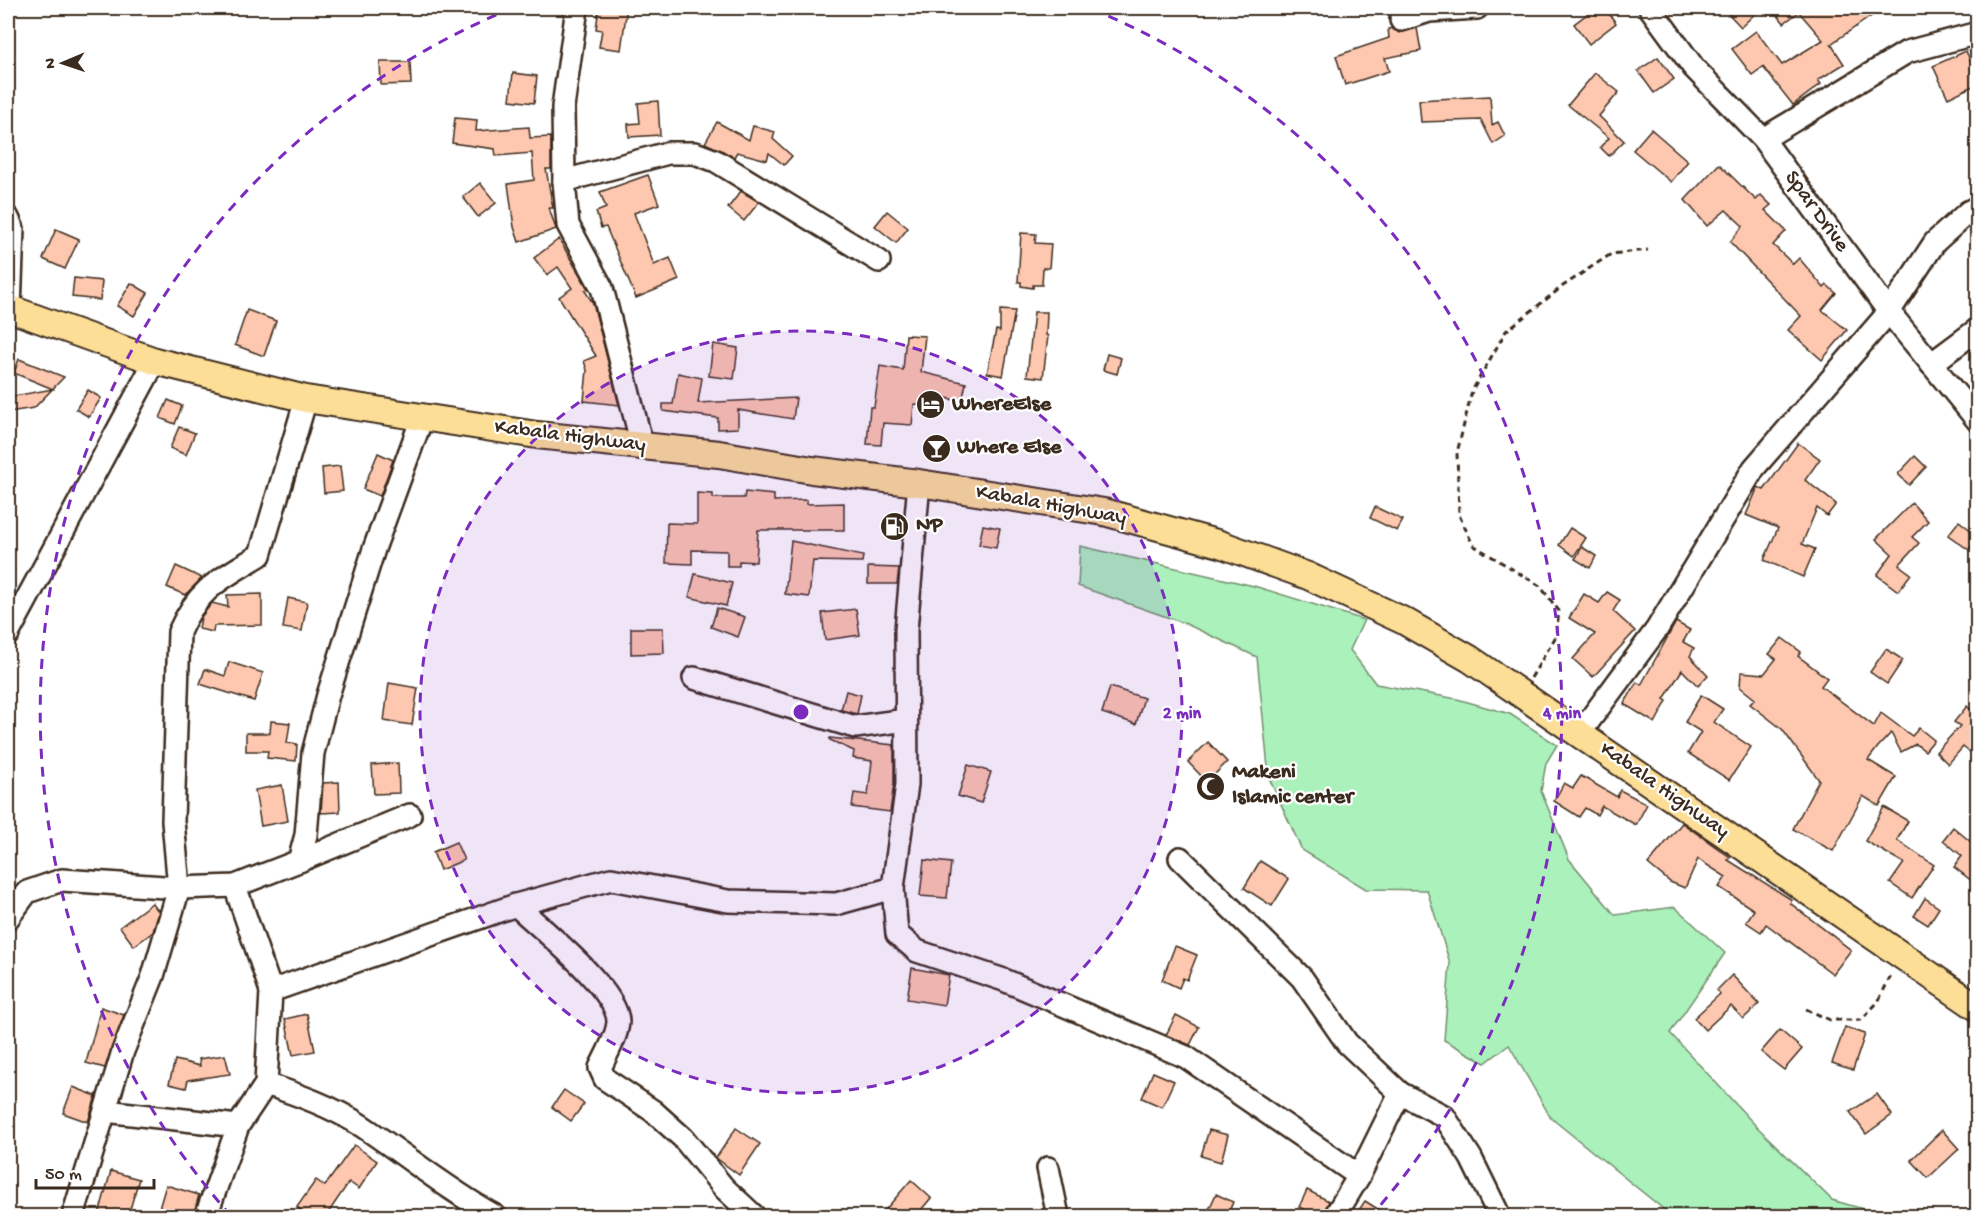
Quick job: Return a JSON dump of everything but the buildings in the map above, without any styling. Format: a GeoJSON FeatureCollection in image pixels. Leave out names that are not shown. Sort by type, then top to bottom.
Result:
{"type":"FeatureCollection","features":[{"type":"Feature","properties":{"kind":"main road","name":"Kabala Highway"},"geometry":{"type":"LineString","coordinates":[[9,309],[155,361],[306,399],[537,435],[642,445],[919,483],[1104,513],[1220,544],[1308,576],[1404,621],[1523,693],[1977,1008]]}},
{"type":"Feature","properties":{"kind":"street"},"geometry":{"type":"LineString","coordinates":[[578,8],[563,107],[564,182],[568,225],[602,288],[642,445]]}},
{"type":"Feature","properties":{"kind":"street"},"geometry":{"type":"LineString","coordinates":[[1401,20],[1429,11],[1477,8]]}},
{"type":"Feature","properties":{"kind":"street","name":"Spar Drive"},"geometry":{"type":"LineString","coordinates":[[1650,8],[1694,68],[1763,139],[1889,312],[1977,421]]}},
{"type":"Feature","properties":{"kind":"street"},"geometry":{"type":"LineString","coordinates":[[1763,139],[1907,52],[1977,33]]}},
{"type":"Feature","properties":{"kind":"street"},"geometry":{"type":"LineString","coordinates":[[564,182],[668,153],[695,153],[716,162],[879,261]]}},
{"type":"Feature","properties":{"kind":"street"},"geometry":{"type":"LineString","coordinates":[[1580,733],[1657,629],[1754,468],[1889,312],[1935,242],[1968,212],[1977,207]]}},
{"type":"Feature","properties":{"kind":"street"},"geometry":{"type":"LineString","coordinates":[[8,218],[13,229],[9,309]]}},
{"type":"Feature","properties":{"kind":"street"},"geometry":{"type":"LineString","coordinates":[[1931,364],[1977,329]]}},
{"type":"Feature","properties":{"kind":"street"},"geometry":{"type":"LineString","coordinates":[[8,634],[155,361]]}},
{"type":"Feature","properties":{"kind":"street"},"geometry":{"type":"LineString","coordinates":[[73,1216],[123,1051],[153,976],[179,888],[173,821],[179,632],[189,608],[208,588],[260,555],[306,399]]}},
{"type":"Feature","properties":{"kind":"street"},"geometry":{"type":"LineString","coordinates":[[299,861],[306,835],[313,753],[328,695],[374,549],[422,418]]}},
{"type":"Feature","properties":{"kind":"street"},"geometry":{"type":"LineString","coordinates":[[919,483],[906,630],[907,784],[893,888],[897,933],[917,951],[1004,980],[1186,1057],[1359,1176]]}},
{"type":"Feature","properties":{"kind":"street"},"geometry":{"type":"LineString","coordinates":[[694,678],[855,727],[906,720]]}},
{"type":"Feature","properties":{"kind":"street"},"geometry":{"type":"LineString","coordinates":[[8,918],[27,892],[62,880],[179,888],[235,886],[410,815]]}},
{"type":"Feature","properties":{"kind":"street"},"geometry":{"type":"LineString","coordinates":[[1180,858],[1302,978],[1347,1043],[1400,1093],[1444,1116],[1471,1158],[1498,1215]]}},
{"type":"Feature","properties":{"kind":"street"},"geometry":{"type":"LineString","coordinates":[[271,991],[516,905],[611,879],[728,901],[836,904],[893,888]]}},
{"type":"Feature","properties":{"kind":"street"},"geometry":{"type":"LineString","coordinates":[[206,1216],[238,1126],[266,1084],[271,991],[235,886]]}},
{"type":"Feature","properties":{"kind":"street"},"geometry":{"type":"LineString","coordinates":[[516,905],[597,982],[615,1006],[618,1023],[600,1068],[605,1079],[653,1111],[683,1138],[724,1188],[754,1216]]}},
{"type":"Feature","properties":{"kind":"street"},"geometry":{"type":"LineString","coordinates":[[266,1084],[314,1100],[361,1125],[471,1203],[495,1216]]}},
{"type":"Feature","properties":{"kind":"street"},"geometry":{"type":"LineString","coordinates":[[1335,1216],[1359,1176],[1400,1093]]}},
{"type":"Feature","properties":{"kind":"street"},"geometry":{"type":"LineString","coordinates":[[105,1111],[238,1126]]}},
{"type":"Feature","properties":{"kind":"street"},"geometry":{"type":"LineString","coordinates":[[1048,1168],[1058,1216]]}},
{"type":"Feature","properties":{"kind":"path"},"geometry":{"type":"LineString","coordinates":[[1523,693],[1556,636],[1559,611],[1540,586],[1473,545],[1459,515],[1457,453],[1472,392],[1506,331],[1563,286],[1611,254],[1648,250]]}},
{"type":"Feature","properties":{"kind":"path"},"geometry":{"type":"LineString","coordinates":[[1806,1009],[1830,1020],[1861,1020],[1878,1002],[1904,957]]}},
{"type":"Feature","properties":{"kind":"green space"},"geometry":{"type":"Polygon","coordinates":[[[1080,546],[1254,586],[1364,620],[1350,650],[1376,684],[1457,699],[1510,714],[1557,745],[1546,763],[1541,791],[1569,859],[1615,915],[1675,907],[1725,953],[1670,1033],[1756,1126],[1832,1200],[1887,1216],[1672,1216],[1551,1118],[1509,1045],[1485,1063],[1444,1040],[1450,963],[1427,890],[1366,889],[1302,850],[1269,778],[1257,657],[1184,623],[1078,586],[1080,546]]]}},
{"type":"Feature","properties":{"kind":"place","name":"WhereElse"},"geometry":{"type":"Point","coordinates":[931,405]}},
{"type":"Feature","properties":{"kind":"place","name":"Where Else"},"geometry":{"type":"Point","coordinates":[936,448]}},
{"type":"Feature","properties":{"kind":"place","name":"NP"},"geometry":{"type":"Point","coordinates":[895,526]}},
{"type":"Feature","properties":{"kind":"place","name":"Makeni Islamic center"},"geometry":{"type":"Point","coordinates":[1211,786]}}]}
